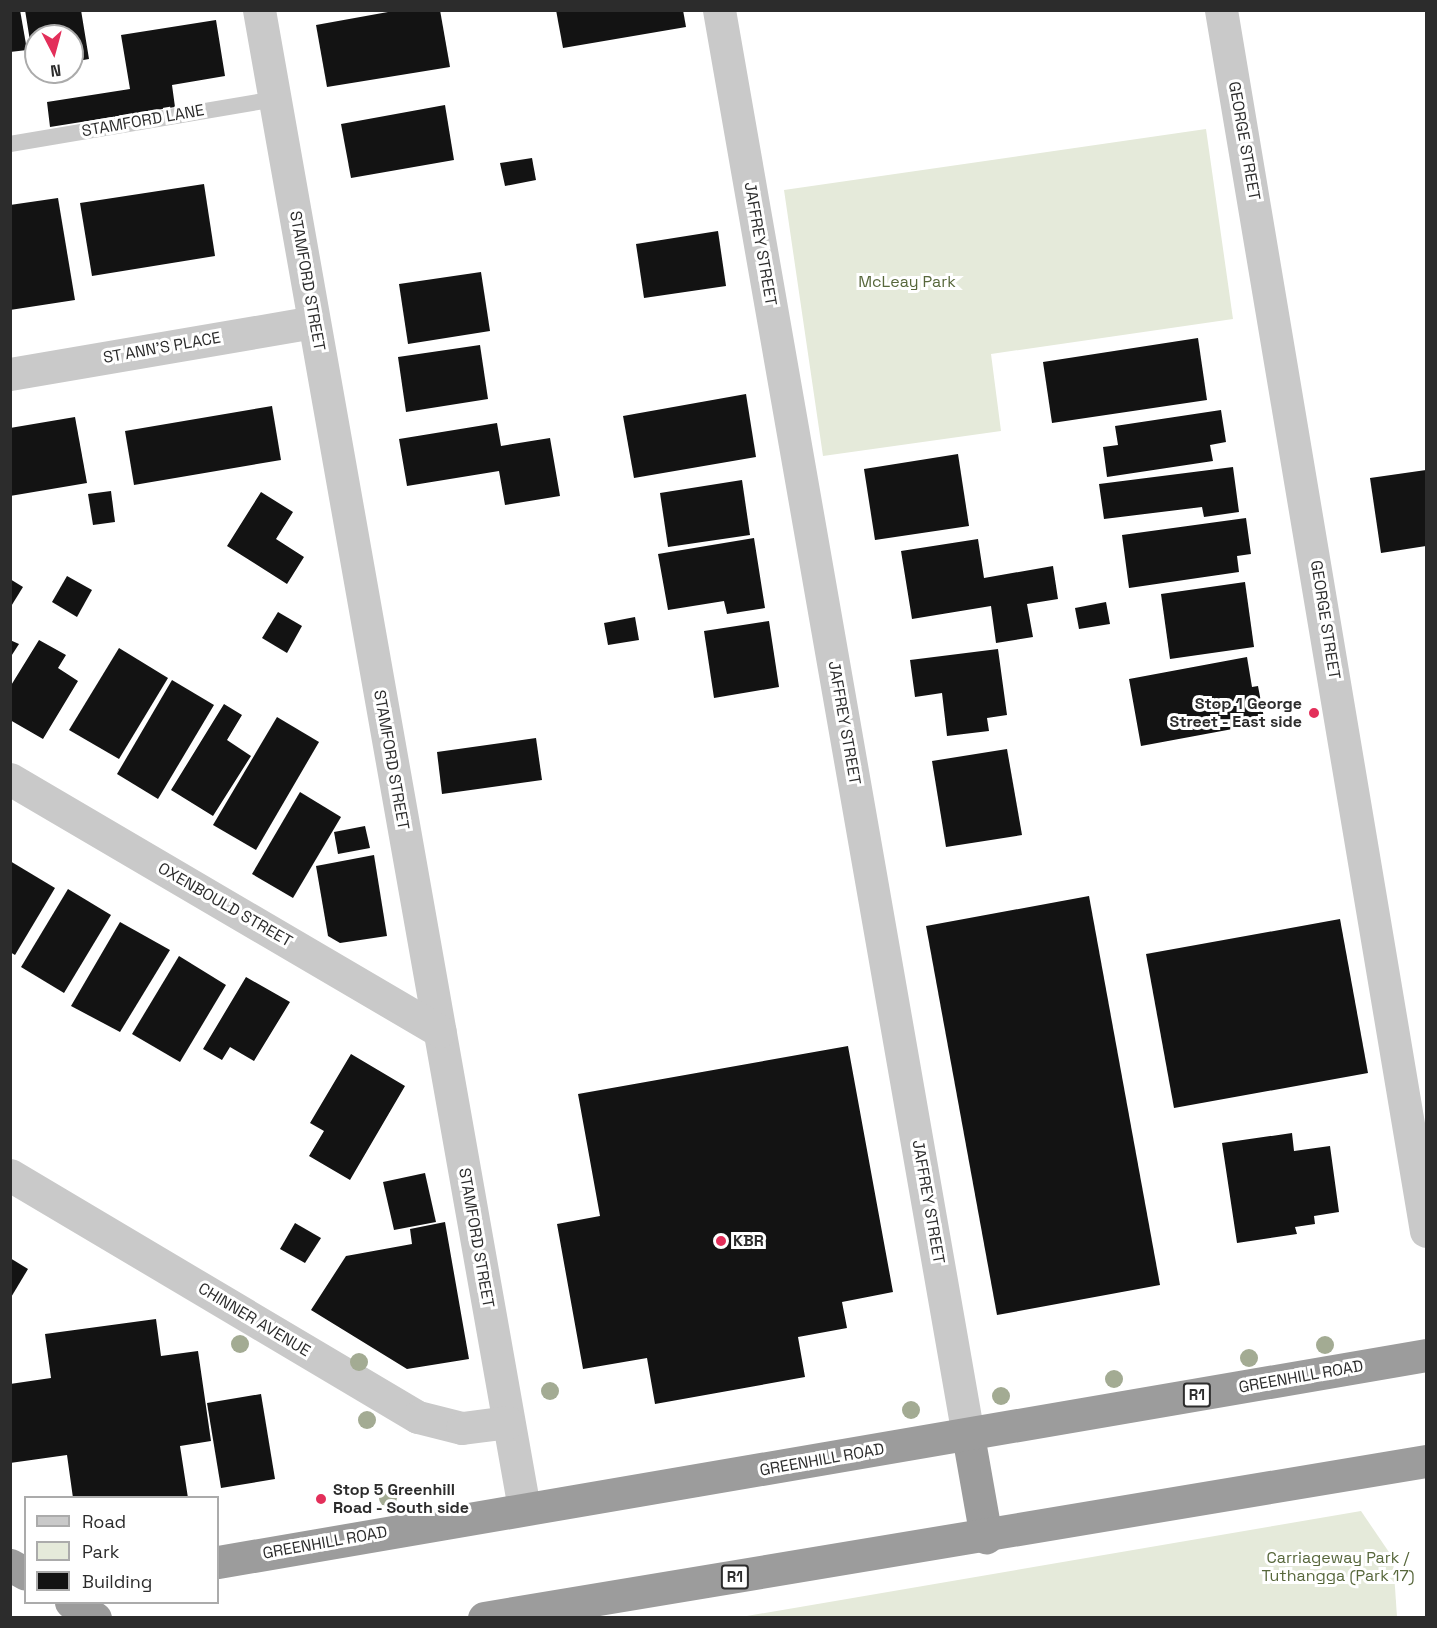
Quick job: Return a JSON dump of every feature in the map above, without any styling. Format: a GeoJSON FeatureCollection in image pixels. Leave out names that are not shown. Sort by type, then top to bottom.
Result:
{"type":"FeatureCollection","features":[{"type":"Feature","properties":{"kind":"highway","name":"GREENHILL ROAD"},"geometry":{"type":"LineString","coordinates":[[219,1562],[1426,1355]]}},
{"type":"Feature","properties":{"kind":"highway"},"geometry":{"type":"LineString","coordinates":[[968,1435],[986,1537]]}},
{"type":"Feature","properties":{"kind":"highway","name":"R1"},"geometry":{"type":"LineString","coordinates":[[484,1617],[986,1537],[1426,1461]]}},
{"type":"Feature","properties":{"kind":"highway"},"geometry":{"type":"LineString","coordinates":[[10,1565],[24,1573]]}},
{"type":"Feature","properties":{"kind":"highway"},"geometry":{"type":"LineString","coordinates":[[74,1604],[95,1617]]}},
{"type":"Feature","properties":{"kind":"street","name":"STAMFORD STREET"},"geometry":{"type":"LineString","coordinates":[[259,10],[524,1509]]}},
{"type":"Feature","properties":{"kind":"street","name":"JAFFREY STREET"},"geometry":{"type":"LineString","coordinates":[[719,10],[968,1435]]}},
{"type":"Feature","properties":{"kind":"street","name":"GEORGE STREET"},"geometry":{"type":"LineString","coordinates":[[1221,10],[1426,1231]]}},
{"type":"Feature","properties":{"kind":"street","name":"ST ANN'S PLACE"},"geometry":{"type":"LineString","coordinates":[[10,374],[314,322]]}},
{"type":"Feature","properties":{"kind":"street","name":"OXENBOULD STREET"},"geometry":{"type":"LineString","coordinates":[[10,778],[439,1031]]}},
{"type":"Feature","properties":{"kind":"street","name":"CHINNER AVENUE"},"geometry":{"type":"LineString","coordinates":[[10,1175],[418,1417],[462,1428],[508,1422]]}},
{"type":"Feature","properties":{"kind":"lane","name":"STAMFORD LANE"},"geometry":{"type":"LineString","coordinates":[[10,144],[274,99]]}},
{"type":"Feature","properties":{"kind":"green space","name":"McLeay Park"},"geometry":{"type":"Polygon","coordinates":[[[1206,129],[1233,319],[991,354],[1001,431],[823,456],[784,190],[1206,129]]]}},
{"type":"Feature","properties":{"kind":"green space","name":"Carriageway Park / Tuthangga (Park 17)"},"geometry":{"type":"Polygon","coordinates":[[[1361,1511],[1393,1558],[1397,1617],[741,1617],[1361,1511]]]}},
{"type":"Feature","properties":{"kind":"building"},"geometry":{"type":"Polygon","coordinates":[[[10,10],[20,10],[24,50],[10,52],[10,10]]]}},
{"type":"Feature","properties":{"kind":"building"},"geometry":{"type":"Polygon","coordinates":[[[25,10],[81,10],[83,24],[27,24],[25,10]]]}},
{"type":"Feature","properties":{"kind":"building"},"geometry":{"type":"Polygon","coordinates":[[[399,10],[440,10],[450,67],[327,87],[316,25],[399,10]]]}},
{"type":"Feature","properties":{"kind":"building"},"geometry":{"type":"Polygon","coordinates":[[[556,10],[683,10],[686,27],[563,48],[556,10]]]}},
{"type":"Feature","properties":{"kind":"building"},"geometry":{"type":"Polygon","coordinates":[[[216,20],[225,76],[172,85],[175,107],[50,127],[47,102],[130,89],[121,35],[216,20]]]}},
{"type":"Feature","properties":{"kind":"building"},"geometry":{"type":"Polygon","coordinates":[[[84,28],[89,59],[84,60],[84,28]]]}},
{"type":"Feature","properties":{"kind":"building"},"geometry":{"type":"Polygon","coordinates":[[[445,105],[454,160],[351,178],[341,124],[445,105]]]}},
{"type":"Feature","properties":{"kind":"building"},"geometry":{"type":"Polygon","coordinates":[[[532,158],[536,180],[505,186],[500,163],[532,158]]]}},
{"type":"Feature","properties":{"kind":"building"},"geometry":{"type":"Polygon","coordinates":[[[204,184],[215,256],[92,276],[80,203],[204,184]]]}},
{"type":"Feature","properties":{"kind":"building"},"geometry":{"type":"Polygon","coordinates":[[[58,198],[75,300],[10,310],[10,205],[58,198]]]}},
{"type":"Feature","properties":{"kind":"building"},"geometry":{"type":"Polygon","coordinates":[[[718,231],[726,286],[644,298],[636,244],[718,231]]]}},
{"type":"Feature","properties":{"kind":"building"},"geometry":{"type":"Polygon","coordinates":[[[481,272],[490,331],[408,344],[399,284],[481,272]]]}},
{"type":"Feature","properties":{"kind":"building"},"geometry":{"type":"Polygon","coordinates":[[[1198,338],[1207,400],[1052,423],[1043,362],[1198,338]]]}},
{"type":"Feature","properties":{"kind":"building"},"geometry":{"type":"Polygon","coordinates":[[[480,345],[488,399],[406,412],[398,357],[480,345]]]}},
{"type":"Feature","properties":{"kind":"building"},"geometry":{"type":"Polygon","coordinates":[[[746,394],[756,457],[634,478],[623,416],[746,394]]]}},
{"type":"Feature","properties":{"kind":"building"},"geometry":{"type":"Polygon","coordinates":[[[272,406],[281,460],[134,485],[125,431],[272,406]]]}},
{"type":"Feature","properties":{"kind":"building"},"geometry":{"type":"Polygon","coordinates":[[[1221,410],[1226,442],[1210,445],[1213,461],[1107,477],[1103,447],[1118,445],[1115,426],[1221,410]]]}},
{"type":"Feature","properties":{"kind":"building"},"geometry":{"type":"Polygon","coordinates":[[[75,417],[87,483],[10,496],[10,428],[75,417]]]}},
{"type":"Feature","properties":{"kind":"building"},"geometry":{"type":"Polygon","coordinates":[[[497,423],[501,446],[550,438],[560,496],[505,505],[499,471],[407,486],[399,439],[497,423]]]}},
{"type":"Feature","properties":{"kind":"building"},"geometry":{"type":"Polygon","coordinates":[[[958,454],[969,526],[875,540],[864,469],[958,454]]]}},
{"type":"Feature","properties":{"kind":"building"},"geometry":{"type":"Polygon","coordinates":[[[1233,467],[1239,512],[1204,517],[1202,507],[1104,519],[1099,484],[1233,467]]]}},
{"type":"Feature","properties":{"kind":"building"},"geometry":{"type":"Polygon","coordinates":[[[1426,470],[1426,546],[1381,553],[1370,478],[1426,470]]]}},
{"type":"Feature","properties":{"kind":"building"},"geometry":{"type":"Polygon","coordinates":[[[742,480],[750,535],[668,547],[660,493],[742,480]]]}},
{"type":"Feature","properties":{"kind":"building"},"geometry":{"type":"Polygon","coordinates":[[[111,491],[115,522],[93,525],[88,494],[111,491]]]}},
{"type":"Feature","properties":{"kind":"building"},"geometry":{"type":"Polygon","coordinates":[[[261,492],[293,512],[276,539],[304,557],[287,584],[227,546],[261,492]]]}},
{"type":"Feature","properties":{"kind":"building"},"geometry":{"type":"Polygon","coordinates":[[[1246,518],[1251,554],[1237,556],[1239,572],[1129,588],[1122,535],[1246,518]]]}},
{"type":"Feature","properties":{"kind":"building"},"geometry":{"type":"Polygon","coordinates":[[[754,538],[765,608],[727,614],[724,601],[668,610],[658,554],[754,538]]]}},
{"type":"Feature","properties":{"kind":"building"},"geometry":{"type":"Polygon","coordinates":[[[978,539],[984,578],[1053,566],[1058,599],[1027,604],[1033,637],[996,643],[991,606],[912,619],[901,551],[978,539]]]}},
{"type":"Feature","properties":{"kind":"building"},"geometry":{"type":"Polygon","coordinates":[[[67,576],[92,590],[77,617],[52,602],[67,576]]]}},
{"type":"Feature","properties":{"kind":"building"},"geometry":{"type":"Polygon","coordinates":[[[10,579],[23,587],[10,608],[10,579]]]}},
{"type":"Feature","properties":{"kind":"building"},"geometry":{"type":"Polygon","coordinates":[[[1245,582],[1254,647],[1170,659],[1161,594],[1245,582]]]}},
{"type":"Feature","properties":{"kind":"building"},"geometry":{"type":"Polygon","coordinates":[[[1106,602],[1110,624],[1079,629],[1075,608],[1106,602]]]}},
{"type":"Feature","properties":{"kind":"building"},"geometry":{"type":"Polygon","coordinates":[[[278,612],[302,626],[287,653],[262,638],[278,612]]]}},
{"type":"Feature","properties":{"kind":"building"},"geometry":{"type":"Polygon","coordinates":[[[635,617],[639,640],[608,645],[604,623],[635,617]]]}},
{"type":"Feature","properties":{"kind":"building"},"geometry":{"type":"Polygon","coordinates":[[[769,621],[779,687],[714,698],[704,631],[769,621]]]}},
{"type":"Feature","properties":{"kind":"building"},"geometry":{"type":"Polygon","coordinates":[[[10,640],[19,644],[10,658],[10,640]]]}},
{"type":"Feature","properties":{"kind":"building"},"geometry":{"type":"Polygon","coordinates":[[[39,640],[66,655],[58,668],[78,681],[43,739],[10,720],[10,687],[39,640]]]}},
{"type":"Feature","properties":{"kind":"building"},"geometry":{"type":"Polygon","coordinates":[[[119,648],[168,678],[119,759],[69,730],[119,648]]]}},
{"type":"Feature","properties":{"kind":"building"},"geometry":{"type":"Polygon","coordinates":[[[998,649],[1007,715],[987,718],[989,731],[947,736],[942,693],[915,697],[910,660],[998,649]]]}},
{"type":"Feature","properties":{"kind":"building"},"geometry":{"type":"Polygon","coordinates":[[[1247,657],[1252,687],[1258,686],[1265,723],[1141,746],[1129,679],[1247,657]]]}},
{"type":"Feature","properties":{"kind":"building"},"geometry":{"type":"Polygon","coordinates":[[[172,680],[214,705],[158,799],[117,774],[172,680]]]}},
{"type":"Feature","properties":{"kind":"building"},"geometry":{"type":"Polygon","coordinates":[[[224,704],[242,715],[227,740],[251,756],[213,816],[171,790],[224,704]]]}},
{"type":"Feature","properties":{"kind":"building"},"geometry":{"type":"Polygon","coordinates":[[[277,717],[319,742],[256,850],[213,825],[277,717]]]}},
{"type":"Feature","properties":{"kind":"building"},"geometry":{"type":"Polygon","coordinates":[[[536,738],[542,780],[442,794],[437,752],[536,738]]]}},
{"type":"Feature","properties":{"kind":"building"},"geometry":{"type":"Polygon","coordinates":[[[1007,749],[1022,835],[946,847],[932,761],[1007,749]]]}},
{"type":"Feature","properties":{"kind":"building"},"geometry":{"type":"Polygon","coordinates":[[[300,792],[341,817],[293,898],[252,874],[300,792]]]}},
{"type":"Feature","properties":{"kind":"building"},"geometry":{"type":"Polygon","coordinates":[[[365,826],[370,848],[338,854],[334,832],[365,826]]]}},
{"type":"Feature","properties":{"kind":"building"},"geometry":{"type":"Polygon","coordinates":[[[374,855],[387,936],[340,943],[328,936],[316,866],[374,855]]]}},
{"type":"Feature","properties":{"kind":"building"},"geometry":{"type":"Polygon","coordinates":[[[10,861],[55,888],[15,955],[10,952],[10,861]]]}},
{"type":"Feature","properties":{"kind":"building"},"geometry":{"type":"Polygon","coordinates":[[[68,889],[111,915],[64,993],[21,967],[68,889]]]}},
{"type":"Feature","properties":{"kind":"building"},"geometry":{"type":"Polygon","coordinates":[[[1089,896],[1160,1285],[997,1315],[926,926],[1089,896]]]}},
{"type":"Feature","properties":{"kind":"building"},"geometry":{"type":"Polygon","coordinates":[[[1340,919],[1368,1073],[1174,1108],[1146,954],[1340,919]]]}},
{"type":"Feature","properties":{"kind":"building"},"geometry":{"type":"Polygon","coordinates":[[[120,922],[170,950],[120,1032],[71,1006],[120,922]]]}},
{"type":"Feature","properties":{"kind":"building"},"geometry":{"type":"Polygon","coordinates":[[[179,956],[226,985],[180,1062],[132,1034],[179,956]]]}},
{"type":"Feature","properties":{"kind":"building"},"geometry":{"type":"Polygon","coordinates":[[[246,977],[290,1002],[254,1061],[230,1047],[222,1060],[203,1049],[246,977]]]}},
{"type":"Feature","properties":{"kind":"building","name":"KBR"},"geometry":{"type":"Polygon","coordinates":[[[848,1046],[893,1292],[842,1302],[847,1328],[798,1337],[805,1377],[655,1404],[647,1358],[583,1369],[557,1224],[600,1216],[578,1094],[848,1046]]]}},
{"type":"Feature","properties":{"kind":"building"},"geometry":{"type":"Polygon","coordinates":[[[351,1054],[405,1086],[350,1180],[309,1156],[324,1131],[310,1123],[351,1054]]]}},
{"type":"Feature","properties":{"kind":"building"},"geometry":{"type":"Polygon","coordinates":[[[1292,1133],[1294,1151],[1330,1146],[1339,1212],[1314,1216],[1315,1224],[1295,1227],[1297,1234],[1237,1243],[1222,1143],[1292,1133]]]}},
{"type":"Feature","properties":{"kind":"building"},"geometry":{"type":"Polygon","coordinates":[[[425,1173],[436,1222],[394,1230],[383,1182],[425,1173]]]}},
{"type":"Feature","properties":{"kind":"building"},"geometry":{"type":"Polygon","coordinates":[[[445,1222],[469,1359],[407,1369],[311,1310],[346,1256],[412,1244],[410,1229],[445,1222]]]}},
{"type":"Feature","properties":{"kind":"building"},"geometry":{"type":"Polygon","coordinates":[[[295,1223],[321,1238],[305,1263],[280,1249],[295,1223]]]}},
{"type":"Feature","properties":{"kind":"building"},"geometry":{"type":"Polygon","coordinates":[[[10,1258],[28,1269],[10,1299],[10,1258]]]}},
{"type":"Feature","properties":{"kind":"building"},"geometry":{"type":"Polygon","coordinates":[[[156,1319],[161,1356],[198,1351],[211,1441],[180,1446],[188,1496],[73,1496],[67,1455],[10,1463],[10,1384],[51,1378],[45,1334],[156,1319]]]}},
{"type":"Feature","properties":{"kind":"building"},"geometry":{"type":"Polygon","coordinates":[[[261,1394],[275,1479],[221,1488],[207,1403],[261,1394]]]}},
{"type":"Feature","properties":{"kind":"place","name":"Stop 1 George Street - East side"},"geometry":{"type":"Point","coordinates":[1314,713]}},
{"type":"Feature","properties":{"kind":"place","name":"KBR"},"geometry":{"type":"Point","coordinates":[721,1241]}},
{"type":"Feature","properties":{"kind":"place","name":"Stop 5 Greenhill Road - South side"},"geometry":{"type":"Point","coordinates":[321,1499]}}]}
